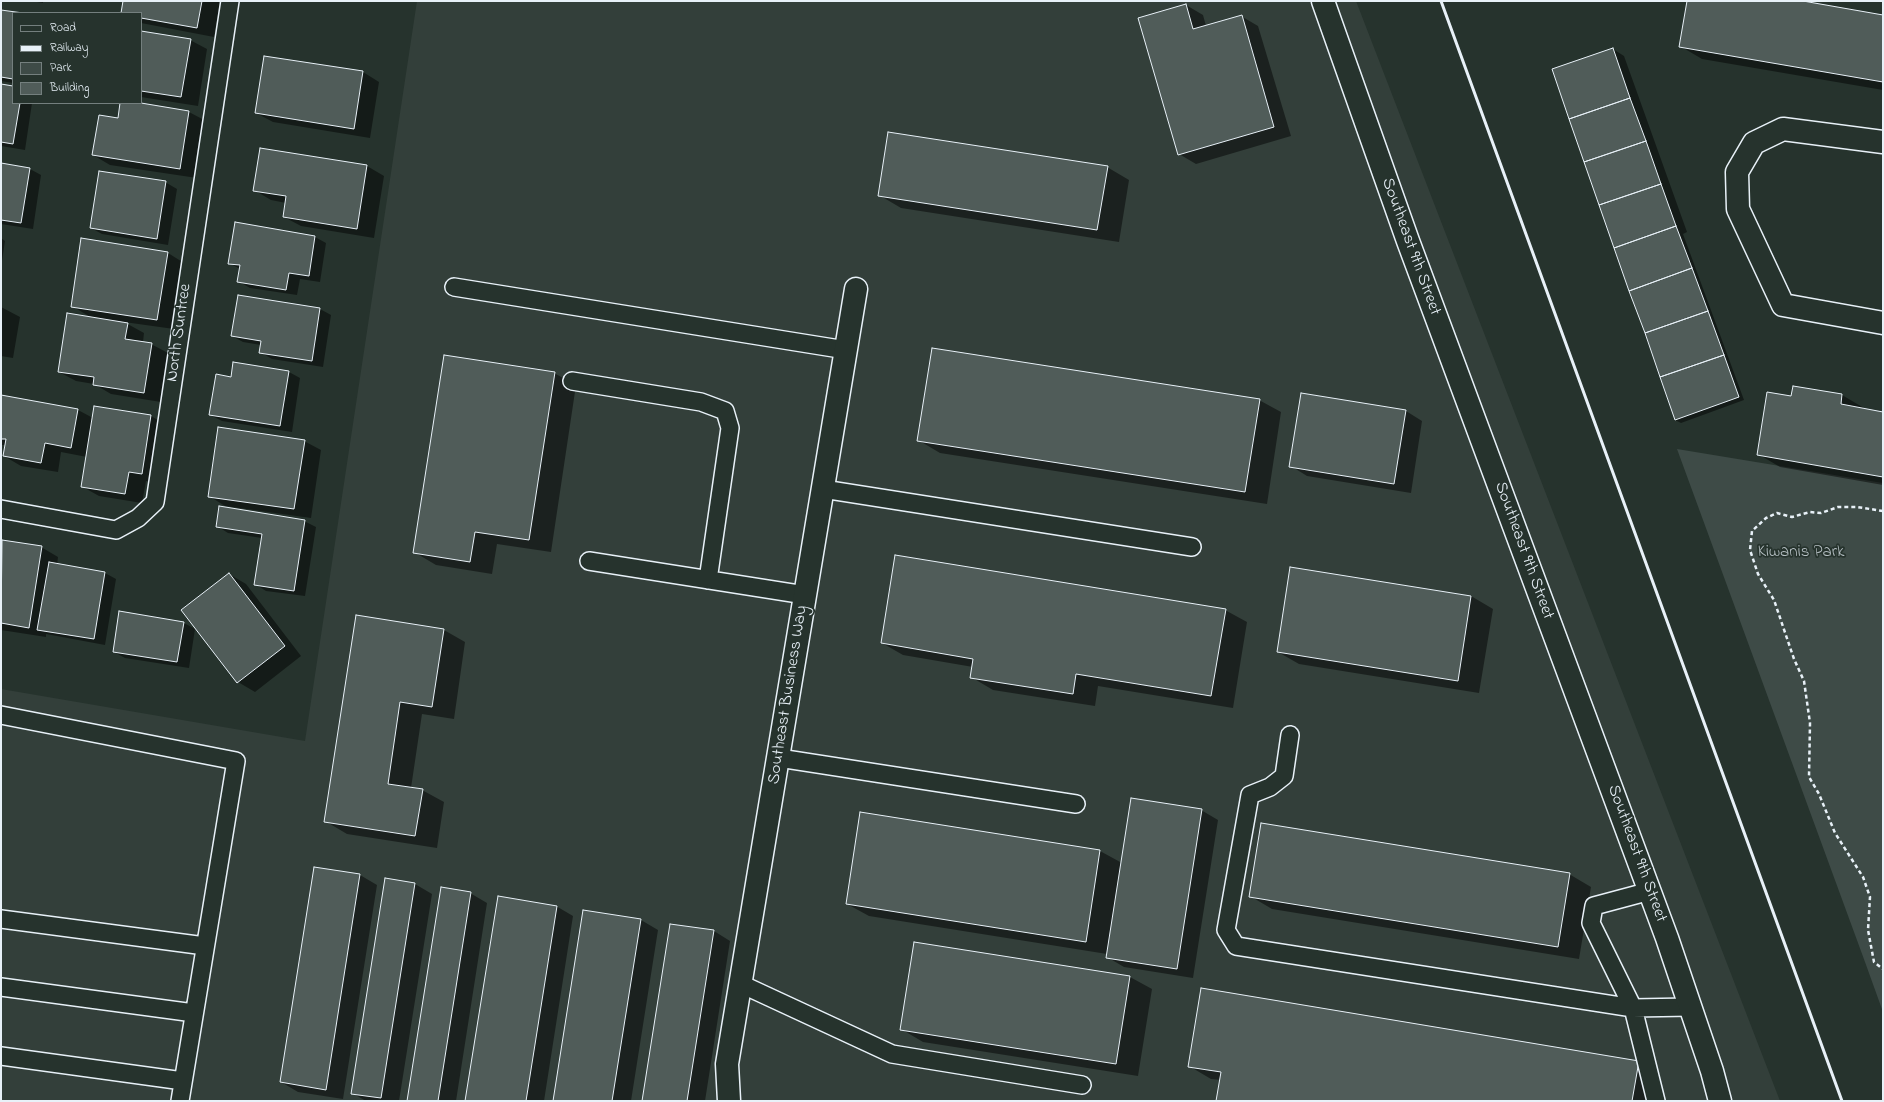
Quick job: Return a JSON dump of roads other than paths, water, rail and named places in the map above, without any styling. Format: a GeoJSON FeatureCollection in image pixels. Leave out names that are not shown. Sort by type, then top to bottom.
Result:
{"type":"FeatureCollection","features":[{"type":"Feature","properties":{"kind":"street","name":"Southeast 9th Street"},"geometry":{"type":"LineString","coordinates":[[1322,1],[1408,241],[1650,891],[1712,1071],[1720,1101]]}},
{"type":"Feature","properties":{"kind":"street"},"geometry":{"type":"LineString","coordinates":[[1883,142],[1783,129],[1754,143],[1737,172],[1738,209],[1783,305],[1883,323]]}},
{"type":"Feature","properties":{"kind":"street","name":"Southeast Business Way"},"geometry":{"type":"LineString","coordinates":[[729,1101],[727,1064],[856,289]]}},
{"type":"Feature","properties":{"kind":"lane","name":"North Suntree"},"geometry":{"type":"LineString","coordinates":[[1,509],[116,530],[138,518],[155,502],[230,1]]}},
{"type":"Feature","properties":{"kind":"lane"},"geometry":{"type":"LineString","coordinates":[[454,287],[846,350]]}},
{"type":"Feature","properties":{"kind":"lane"},"geometry":{"type":"LineString","coordinates":[[572,381],[701,402],[725,411],[730,428],[708,580]]}},
{"type":"Feature","properties":{"kind":"lane"},"geometry":{"type":"LineString","coordinates":[[823,489],[1192,547]]}},
{"type":"Feature","properties":{"kind":"lane"},"geometry":{"type":"LineString","coordinates":[[589,561],[805,594]]}},
{"type":"Feature","properties":{"kind":"lane"},"geometry":{"type":"LineString","coordinates":[[1,715],[236,761],[180,1101]]}},
{"type":"Feature","properties":{"kind":"lane"},"geometry":{"type":"LineString","coordinates":[[1290,735],[1284,776],[1270,787],[1250,795],[1226,930],[1236,946],[1633,1008],[1690,1007]]}},
{"type":"Feature","properties":{"kind":"lane"},"geometry":{"type":"LineString","coordinates":[[779,758],[1076,804]]}},
{"type":"Feature","properties":{"kind":"lane"},"geometry":{"type":"LineString","coordinates":[[1650,891],[1594,906],[1591,923],[1633,1008],[1656,1101]]}},
{"type":"Feature","properties":{"kind":"lane"},"geometry":{"type":"LineString","coordinates":[[1,919],[205,946]]}},
{"type":"Feature","properties":{"kind":"lane"},"geometry":{"type":"LineString","coordinates":[[741,984],[892,1054],[1082,1085]]}},
{"type":"Feature","properties":{"kind":"lane"},"geometry":{"type":"LineString","coordinates":[[1,987],[194,1013]]}},
{"type":"Feature","properties":{"kind":"lane"},"geometry":{"type":"LineString","coordinates":[[1,1056],[183,1081]]}},
{"type":"Feature","properties":{"kind":"railway"},"geometry":{"type":"LineString","coordinates":[[1441,1],[1842,1101]]}},
{"type":"Feature","properties":{"kind":"park label","name":"Kiwanis Park"},"geometry":{"type":"Point","coordinates":[1801,553]}}]}
